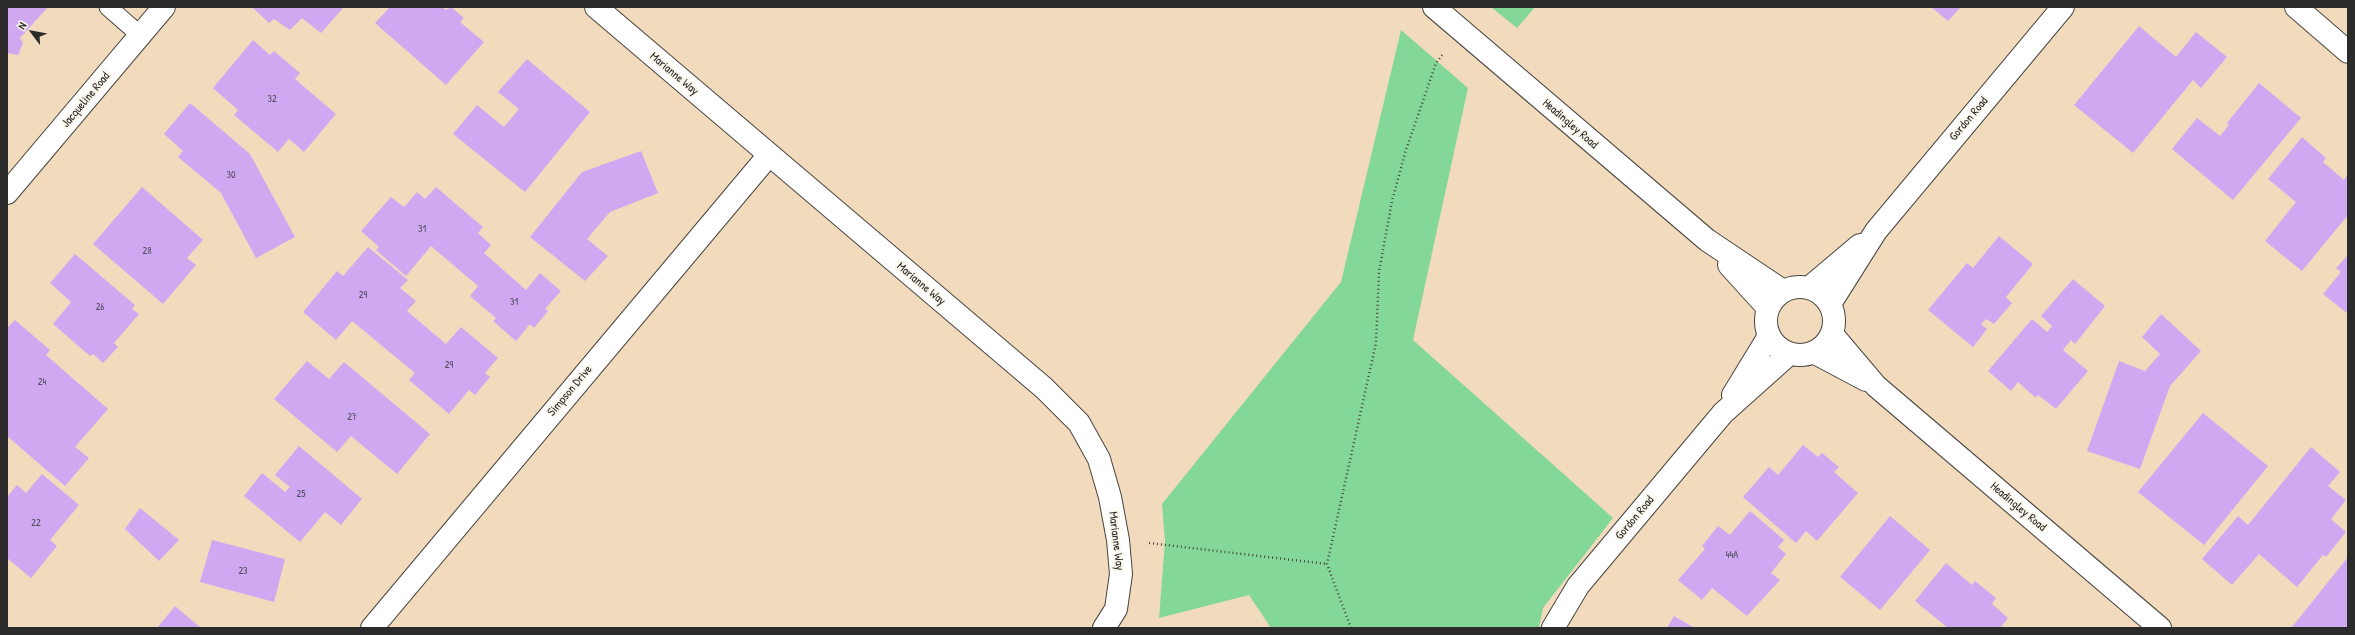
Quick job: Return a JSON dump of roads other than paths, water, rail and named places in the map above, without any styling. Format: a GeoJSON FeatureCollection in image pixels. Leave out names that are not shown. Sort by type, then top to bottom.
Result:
{"type":"FeatureCollection","features":[{"type":"Feature","properties":{"kind":"street","name":"Jacqueline Road"},"geometry":{"type":"LineString","coordinates":[[7,193],[164,7]]}},
{"type":"Feature","properties":{"kind":"street","name":"Marianne Way"},"geometry":{"type":"LineString","coordinates":[[596,7],[1044,388],[1079,423],[1099,459],[1110,497],[1118,540],[1121,574],[1116,609],[1104,628]]}},
{"type":"Feature","properties":{"kind":"street","name":"Headingley Road"},"geometry":{"type":"LineString","coordinates":[[1434,7],[1707,240],[1783,291]]}},
{"type":"Feature","properties":{"kind":"street","name":"Gordon Road"},"geometry":{"type":"LineString","coordinates":[[1830,304],[1876,231],[2063,7]]}},
{"type":"Feature","properties":{"kind":"street"},"geometry":{"type":"LineString","coordinates":[[2296,7],[2348,52]]}},
{"type":"Feature","properties":{"kind":"street","name":"Simpson Drive"},"geometry":{"type":"LineString","coordinates":[[372,628],[769,155]]}},
{"type":"Feature","properties":{"kind":"street","name":"Gordon Road"},"geometry":{"type":"LineString","coordinates":[[1809,288],[1876,231]]}},
{"type":"Feature","properties":{"kind":"street","name":"Headingley Road"},"geometry":{"type":"LineString","coordinates":[[1707,240],[1768,308]]}},
{"type":"Feature","properties":{"kind":"street"},"geometry":{"type":"LineString","coordinates":[[1791,288],[1809,288],[1825,297],[1830,304],[1834,314],[1832,334],[1828,342],[1815,353],[1798,356],[1789,354],[1774,344],[1769,336],[1766,327],[1768,308],[1774,298],[1783,291],[1791,288]]}},
{"type":"Feature","properties":{"kind":"street","name":"Headingley Road"},"geometry":{"type":"LineString","coordinates":[[1832,334],[1876,386],[2160,628]]}},
{"type":"Feature","properties":{"kind":"street","name":"Gordon Road"},"geometry":{"type":"LineString","coordinates":[[1723,413],[1769,336]]}},
{"type":"Feature","properties":{"kind":"street","name":"Headingley Road"},"geometry":{"type":"LineString","coordinates":[[1815,353],[1876,386]]}},
{"type":"Feature","properties":{"kind":"street","name":"Gordon Road"},"geometry":{"type":"LineString","coordinates":[[1553,628],[1578,586],[1723,413],[1789,354]]}},
{"type":"Feature","properties":{"kind":"lane"},"geometry":{"type":"LineString","coordinates":[[108,7],[140,35]]}}]}
